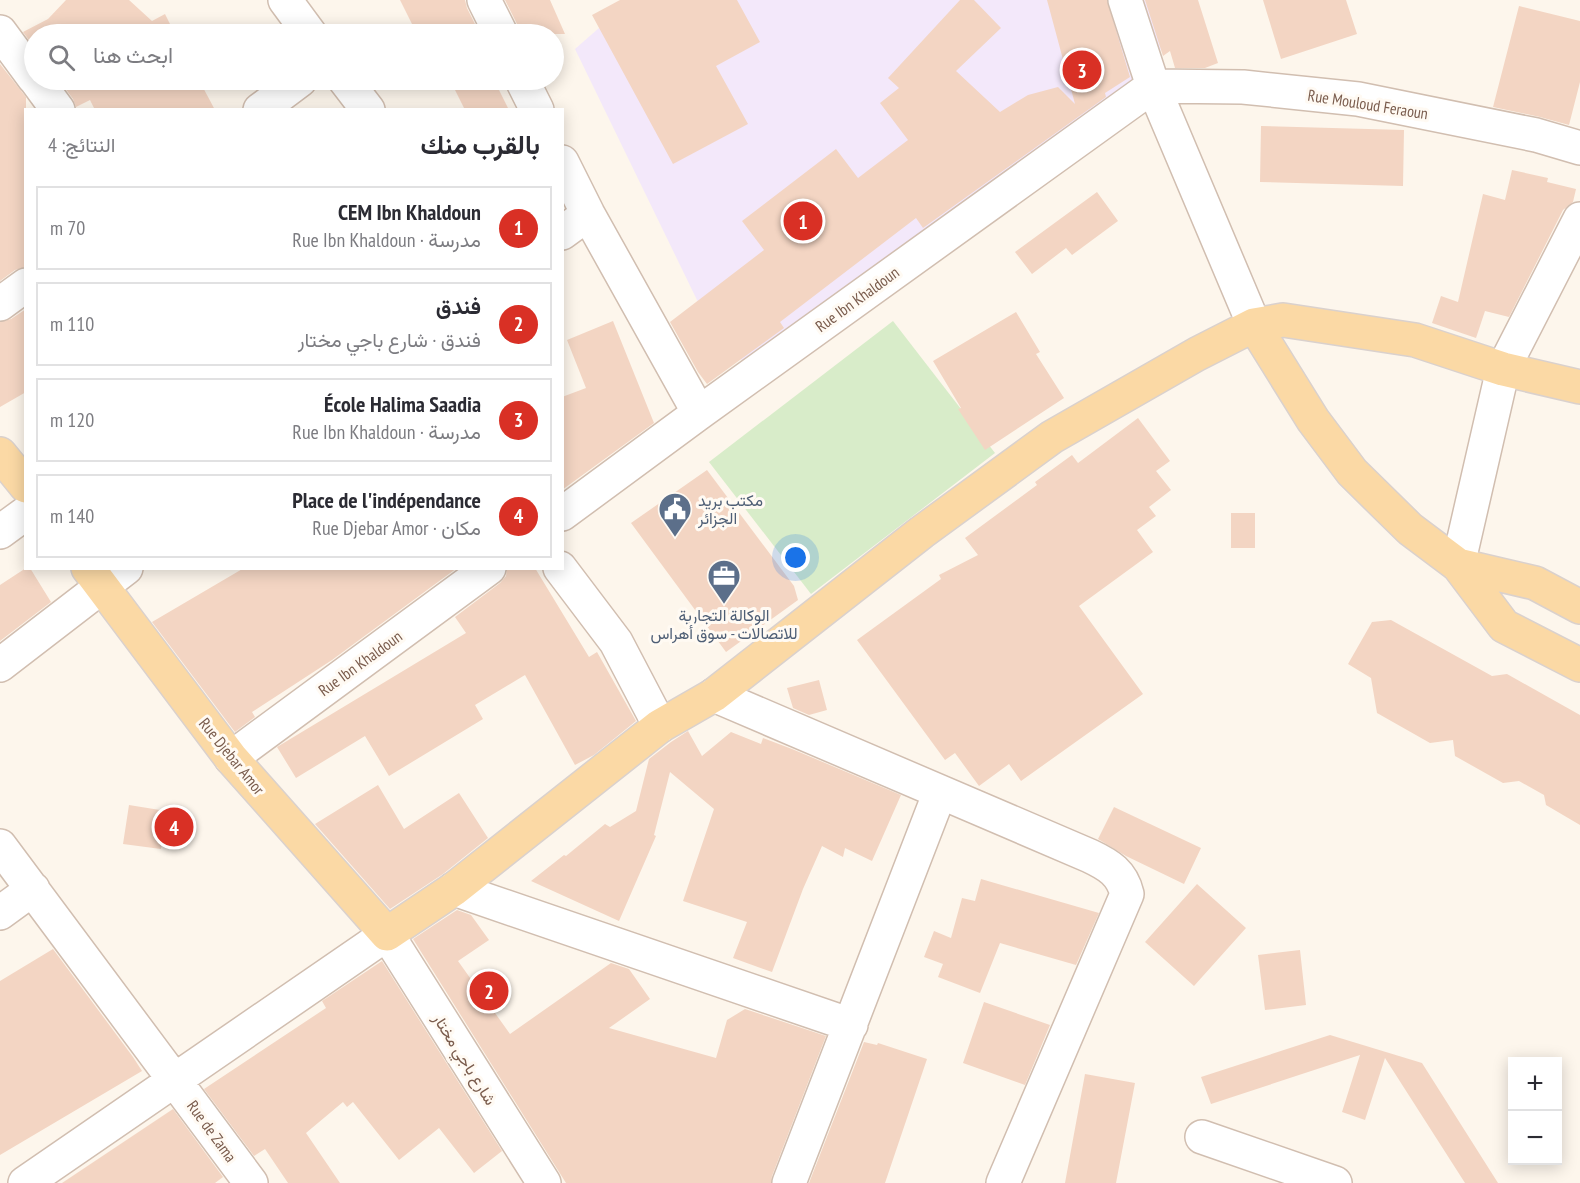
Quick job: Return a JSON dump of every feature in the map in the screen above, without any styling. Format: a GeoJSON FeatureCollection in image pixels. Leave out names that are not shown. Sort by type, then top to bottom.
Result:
{"type":"FeatureCollection","features":[{"type":"Feature","properties":{"kind":"main road"},"geometry":{"type":"LineString","coordinates":[[387,934],[454,890],[660,726],[714,695],[922,532],[1052,437],[1156,377],[1254,325],[1282,320],[1415,340],[1503,369],[1580,387]]}},
{"type":"Feature","properties":{"kind":"main road"},"geometry":{"type":"LineString","coordinates":[[1254,325],[1313,420],[1352,472],[1410,529],[1458,565],[1504,626],[1580,665]]}},
{"type":"Feature","properties":{"kind":"main road"},"geometry":{"type":"LineString","coordinates":[[0,454],[24,484]]}},
{"type":"Feature","properties":{"kind":"main road"},"geometry":{"type":"LineString","coordinates":[[1458,565],[1535,583],[1580,607]]}},
{"type":"Feature","properties":{"kind":"main road","name":"Rue Djebar Amor"},"geometry":{"type":"LineString","coordinates":[[105,575],[231,758],[387,934]]}},
{"type":"Feature","properties":{"kind":"street"},"geometry":{"type":"LineString","coordinates":[[285,0],[303,24]]}},
{"type":"Feature","properties":{"kind":"street"},"geometry":{"type":"LineString","coordinates":[[484,0],[496,24]]}},
{"type":"Feature","properties":{"kind":"street"},"geometry":{"type":"LineString","coordinates":[[1125,0],[1153,86],[1254,325]]}},
{"type":"Feature","properties":{"kind":"street"},"geometry":{"type":"LineString","coordinates":[[0,32],[24,64]]}},
{"type":"Feature","properties":{"kind":"street","name":"Rue Mouloud Feraoun"},"geometry":{"type":"LineString","coordinates":[[1153,86],[1243,87],[1358,99],[1536,135],[1580,148]]}},
{"type":"Feature","properties":{"kind":"street","name":"Rue Ibn Khaldoun"},"geometry":{"type":"LineString","coordinates":[[564,513],[1153,86]]}},
{"type":"Feature","properties":{"kind":"street"},"geometry":{"type":"LineString","coordinates":[[43,90],[57,108]]}},
{"type":"Feature","properties":{"kind":"street"},"geometry":{"type":"LineString","coordinates":[[263,108],[287,90]]}},
{"type":"Feature","properties":{"kind":"street"},"geometry":{"type":"LineString","coordinates":[[353,90],[366,108]]}},
{"type":"Feature","properties":{"kind":"street"},"geometry":{"type":"LineString","coordinates":[[527,90],[536,108]]}},
{"type":"Feature","properties":{"kind":"street"},"geometry":{"type":"LineString","coordinates":[[564,172],[575,224],[699,413]]}},
{"type":"Feature","properties":{"kind":"street"},"geometry":{"type":"LineString","coordinates":[[1458,565],[1503,369],[1580,219]]}},
{"type":"Feature","properties":{"kind":"street"},"geometry":{"type":"LineString","coordinates":[[0,304],[24,286]]}},
{"type":"Feature","properties":{"kind":"street"},"geometry":{"type":"LineString","coordinates":[[0,532],[24,514]]}},
{"type":"Feature","properties":{"kind":"street","name":"Rue Ibn Khaldoun"},"geometry":{"type":"LineString","coordinates":[[231,758],[486,570]]}},
{"type":"Feature","properties":{"kind":"street"},"geometry":{"type":"LineString","coordinates":[[562,570],[616,642],[660,726]]}},
{"type":"Feature","properties":{"kind":"street"},"geometry":{"type":"LineString","coordinates":[[0,665],[105,575]]}},
{"type":"Feature","properties":{"kind":"street"},"geometry":{"type":"LineString","coordinates":[[714,695],[1106,863],[1124,882],[1127,894],[1003,1183]]}},
{"type":"Feature","properties":{"kind":"street"},"geometry":{"type":"LineString","coordinates":[[789,1183],[940,792]]}},
{"type":"Feature","properties":{"kind":"street","name":"Rue de Zama"},"geometry":{"type":"LineString","coordinates":[[0,846],[174,1079],[241,1180]]}},
{"type":"Feature","properties":{"kind":"street"},"geometry":{"type":"LineString","coordinates":[[0,913],[33,890]]}},
{"type":"Feature","properties":{"kind":"street"},"geometry":{"type":"LineString","coordinates":[[454,890],[851,1025]]}},
{"type":"Feature","properties":{"kind":"street"},"geometry":{"type":"LineString","coordinates":[[25,1183],[387,934]]}},
{"type":"Feature","properties":{"kind":"street","name":"شارع باجي مختار"},"geometry":{"type":"LineString","coordinates":[[387,934],[544,1183]]}},
{"type":"Feature","properties":{"kind":"street"},"geometry":{"type":"LineString","coordinates":[[1202,1137],[1335,1183]]}},
{"type":"Feature","properties":{"kind":"shaded area"},"geometry":{"type":"Polygon","coordinates":[[[631,0],[1145,0],[1162,44],[1154,73],[748,369],[697,300],[575,49],[631,0]]]}},
{"type":"Feature","properties":{"kind":"green space"},"geometry":{"type":"Polygon","coordinates":[[[893,321],[995,453],[811,594],[709,462],[893,321]]]}},
{"type":"Feature","properties":{"kind":"building"},"geometry":{"type":"Polygon","coordinates":[[[66,0],[129,0],[152,21],[165,14],[170,24],[38,24],[48,19],[66,0]]]}},
{"type":"Feature","properties":{"kind":"building"},"geometry":{"type":"Polygon","coordinates":[[[400,0],[465,0],[475,24],[412,24],[400,0]]]}},
{"type":"Feature","properties":{"kind":"building"},"geometry":{"type":"Polygon","coordinates":[[[505,0],[550,0],[561,24],[517,24],[505,0]]]}},
{"type":"Feature","properties":{"kind":"building"},"geometry":{"type":"Polygon","coordinates":[[[620,0],[737,0],[760,42],[716,66],[748,124],[673,164],[592,15],[620,0]]]}},
{"type":"Feature","properties":{"kind":"building"},"geometry":{"type":"Polygon","coordinates":[[[960,0],[974,0],[1001,28],[956,71],[1000,112],[1028,95],[1058,87],[1075,104],[1047,0],[1107,0],[1130,77],[1105,93],[1106,97],[923,228],[916,218],[780,322],[784,328],[707,384],[670,322],[764,250],[742,221],[836,149],[858,178],[908,140],[880,103],[899,88],[888,78],[960,0]]]}},
{"type":"Feature","properties":{"kind":"building"},"geometry":{"type":"Polygon","coordinates":[[[1145,0],[1198,0],[1218,63],[1205,68],[1175,68],[1170,51],[1163,56],[1145,0]]]}},
{"type":"Feature","properties":{"kind":"building"},"geometry":{"type":"Polygon","coordinates":[[[1263,0],[1346,0],[1357,34],[1281,59],[1263,0]]]}},
{"type":"Feature","properties":{"kind":"building"},"geometry":{"type":"Polygon","coordinates":[[[1519,6],[1580,21],[1580,82],[1569,125],[1493,107],[1519,6]]]}},
{"type":"Feature","properties":{"kind":"building"},"geometry":{"type":"Polygon","coordinates":[[[0,64],[26,97],[26,108],[24,108],[24,268],[15,270],[0,281],[0,64]]]}},
{"type":"Feature","properties":{"kind":"building"},"geometry":{"type":"Polygon","coordinates":[[[66,90],[204,90],[214,108],[94,108],[90,100],[76,107],[66,90]]]}},
{"type":"Feature","properties":{"kind":"building"},"geometry":{"type":"Polygon","coordinates":[[[455,90],[499,90],[508,108],[464,108],[455,90]]]}},
{"type":"Feature","properties":{"kind":"building"},"geometry":{"type":"Polygon","coordinates":[[[1261,126],[1404,130],[1403,186],[1260,182],[1261,126]]]}},
{"type":"Feature","properties":{"kind":"building"},"geometry":{"type":"Polygon","coordinates":[[[1512,170],[1548,178],[1547,182],[1576,189],[1573,202],[1563,210],[1509,317],[1485,311],[1476,338],[1432,323],[1441,296],[1458,302],[1483,194],[1505,200],[1512,170]]]}},
{"type":"Feature","properties":{"kind":"building"},"geometry":{"type":"Polygon","coordinates":[[[1097,192],[1118,221],[1072,255],[1066,248],[1032,274],[1015,252],[1097,192]]]}},
{"type":"Feature","properties":{"kind":"building"},"geometry":{"type":"Polygon","coordinates":[[[24,310],[24,393],[0,407],[0,322],[11,319],[24,310]]]}},
{"type":"Feature","properties":{"kind":"building"},"geometry":{"type":"Polygon","coordinates":[[[1016,312],[1040,352],[1036,354],[1064,398],[985,450],[958,409],[961,408],[933,361],[1016,312]]]}},
{"type":"Feature","properties":{"kind":"building"},"geometry":{"type":"Polygon","coordinates":[[[613,321],[654,423],[564,489],[564,396],[586,388],[567,340],[613,321]]]}},
{"type":"Feature","properties":{"kind":"building"},"geometry":{"type":"Polygon","coordinates":[[[1138,418],[1170,461],[1156,471],[1171,490],[1149,507],[1156,516],[1137,530],[1153,552],[1079,606],[1143,694],[1021,781],[1009,764],[979,786],[955,753],[945,760],[857,640],[941,579],[939,575],[978,555],[965,538],[1037,485],[1035,482],[1072,455],[1078,463],[1138,418]]]}},
{"type":"Feature","properties":{"kind":"building"},"geometry":{"type":"Polygon","coordinates":[[[707,470],[794,586],[798,600],[726,652],[631,523],[707,470]]]}},
{"type":"Feature","properties":{"kind":"building"},"geometry":{"type":"Polygon","coordinates":[[[1231,513],[1255,513],[1255,548],[1231,548],[1231,513]]]}},
{"type":"Feature","properties":{"kind":"building"},"geometry":{"type":"Polygon","coordinates":[[[24,569],[31,570],[51,602],[0,641],[0,585],[24,569]]]}},
{"type":"Feature","properties":{"kind":"building"},"geometry":{"type":"Polygon","coordinates":[[[241,570],[454,570],[332,660],[252,712],[255,717],[235,732],[152,622],[241,570]]]}},
{"type":"Feature","properties":{"kind":"building"},"geometry":{"type":"Polygon","coordinates":[[[507,570],[536,570],[589,657],[597,652],[636,721],[594,755],[575,765],[525,675],[475,705],[483,719],[389,776],[365,736],[296,778],[277,747],[466,633],[455,617],[506,576],[507,570]]]}},
{"type":"Feature","properties":{"kind":"building"},"geometry":{"type":"Polygon","coordinates":[[[1391,620],[1492,676],[1507,674],[1580,715],[1580,825],[1546,805],[1544,795],[1519,781],[1503,783],[1455,756],[1453,740],[1430,743],[1377,713],[1371,678],[1348,664],[1372,622],[1391,620]]]}},
{"type":"Feature","properties":{"kind":"building"},"geometry":{"type":"Polygon","coordinates":[[[819,680],[827,710],[809,715],[793,708],[787,688],[819,680]]]}},
{"type":"Feature","properties":{"kind":"building"},"geometry":{"type":"Polygon","coordinates":[[[688,731],[702,756],[731,732],[761,744],[763,738],[901,795],[872,861],[845,848],[843,857],[822,846],[772,972],[733,958],[747,922],[683,901],[714,809],[670,772],[654,835],[656,836],[619,921],[531,881],[605,824],[610,827],[636,811],[649,759],[688,731]]]}},
{"type":"Feature","properties":{"kind":"building"},"geometry":{"type":"Polygon","coordinates":[[[378,785],[404,829],[459,793],[488,838],[443,874],[390,909],[315,824],[378,785]]]}},
{"type":"Feature","properties":{"kind":"building"},"geometry":{"type":"Polygon","coordinates":[[[129,805],[166,811],[161,849],[123,844],[129,805]]]}},
{"type":"Feature","properties":{"kind":"building"},"geometry":{"type":"Polygon","coordinates":[[[1114,807],[1201,848],[1184,884],[1126,856],[1098,839],[1114,807]]]}},
{"type":"Feature","properties":{"kind":"building"},"geometry":{"type":"Polygon","coordinates":[[[981,879],[1099,913],[1076,965],[1000,943],[980,993],[938,977],[943,964],[924,957],[934,931],[951,938],[962,898],[975,901],[981,879]]]}},
{"type":"Feature","properties":{"kind":"building"},"geometry":{"type":"Polygon","coordinates":[[[1197,884],[1246,928],[1194,986],[1145,942],[1197,884]]]}},
{"type":"Feature","properties":{"kind":"building"},"geometry":{"type":"Polygon","coordinates":[[[457,910],[471,915],[489,940],[458,961],[510,1034],[611,963],[629,969],[650,999],[609,1028],[716,1058],[727,1020],[745,1009],[826,1036],[771,1183],[566,1183],[413,939],[457,910]]]}},
{"type":"Feature","properties":{"kind":"building"},"geometry":{"type":"Polygon","coordinates":[[[53,949],[142,1071],[0,1155],[0,981],[53,949]]]}},
{"type":"Feature","properties":{"kind":"building"},"geometry":{"type":"Polygon","coordinates":[[[1300,950],[1306,1005],[1265,1010],[1258,955],[1300,950]]]}},
{"type":"Feature","properties":{"kind":"building"},"geometry":{"type":"Polygon","coordinates":[[[382,961],[502,1151],[474,1173],[439,1128],[399,1160],[353,1102],[347,1107],[343,1102],[306,1133],[340,1183],[288,1183],[265,1149],[254,1156],[204,1089],[326,1008],[322,1001],[382,961]]]}},
{"type":"Feature","properties":{"kind":"building"},"geometry":{"type":"Polygon","coordinates":[[[984,1002],[1050,1025],[1025,1085],[963,1063],[984,1002]]]}},
{"type":"Feature","properties":{"kind":"building"},"geometry":{"type":"Polygon","coordinates":[[[1330,1035],[1422,1063],[1498,1183],[1465,1183],[1385,1058],[1365,1120],[1342,1112],[1360,1055],[1211,1104],[1201,1077],[1330,1035]]]}},
{"type":"Feature","properties":{"kind":"building"},"geometry":{"type":"Polygon","coordinates":[[[864,1042],[877,1045],[878,1043],[927,1059],[885,1183],[809,1183],[864,1042]]]}},
{"type":"Feature","properties":{"kind":"building"},"geometry":{"type":"Polygon","coordinates":[[[1085,1074],[1135,1083],[1116,1183],[1065,1183],[1085,1074]]]}},
{"type":"Feature","properties":{"kind":"building"},"geometry":{"type":"Polygon","coordinates":[[[173,1109],[223,1177],[215,1183],[62,1183],[173,1109]]]}},
{"type":"Feature","properties":{"kind":"place","name":"École Halima Saadia"},"geometry":{"type":"Point","coordinates":[1082,70]}},
{"type":"Feature","properties":{"kind":"place","name":"CEM Ibn Khaldoun"},"geometry":{"type":"Point","coordinates":[803,221]}},
{"type":"Feature","properties":{"kind":"place","name":"مكتب بريد الجزائر"},"geometry":{"type":"Point","coordinates":[675,538]}},
{"type":"Feature","properties":{"kind":"place","name":"الوكالة التجارية للاتصالات - سوق أهراس"},"geometry":{"type":"Point","coordinates":[724,605]}},
{"type":"Feature","properties":{"kind":"place","name":"Place de l'indépendance"},"geometry":{"type":"Point","coordinates":[174,827]}},
{"type":"Feature","properties":{"kind":"place","name":"فندق"},"geometry":{"type":"Point","coordinates":[489,991]}}]}
